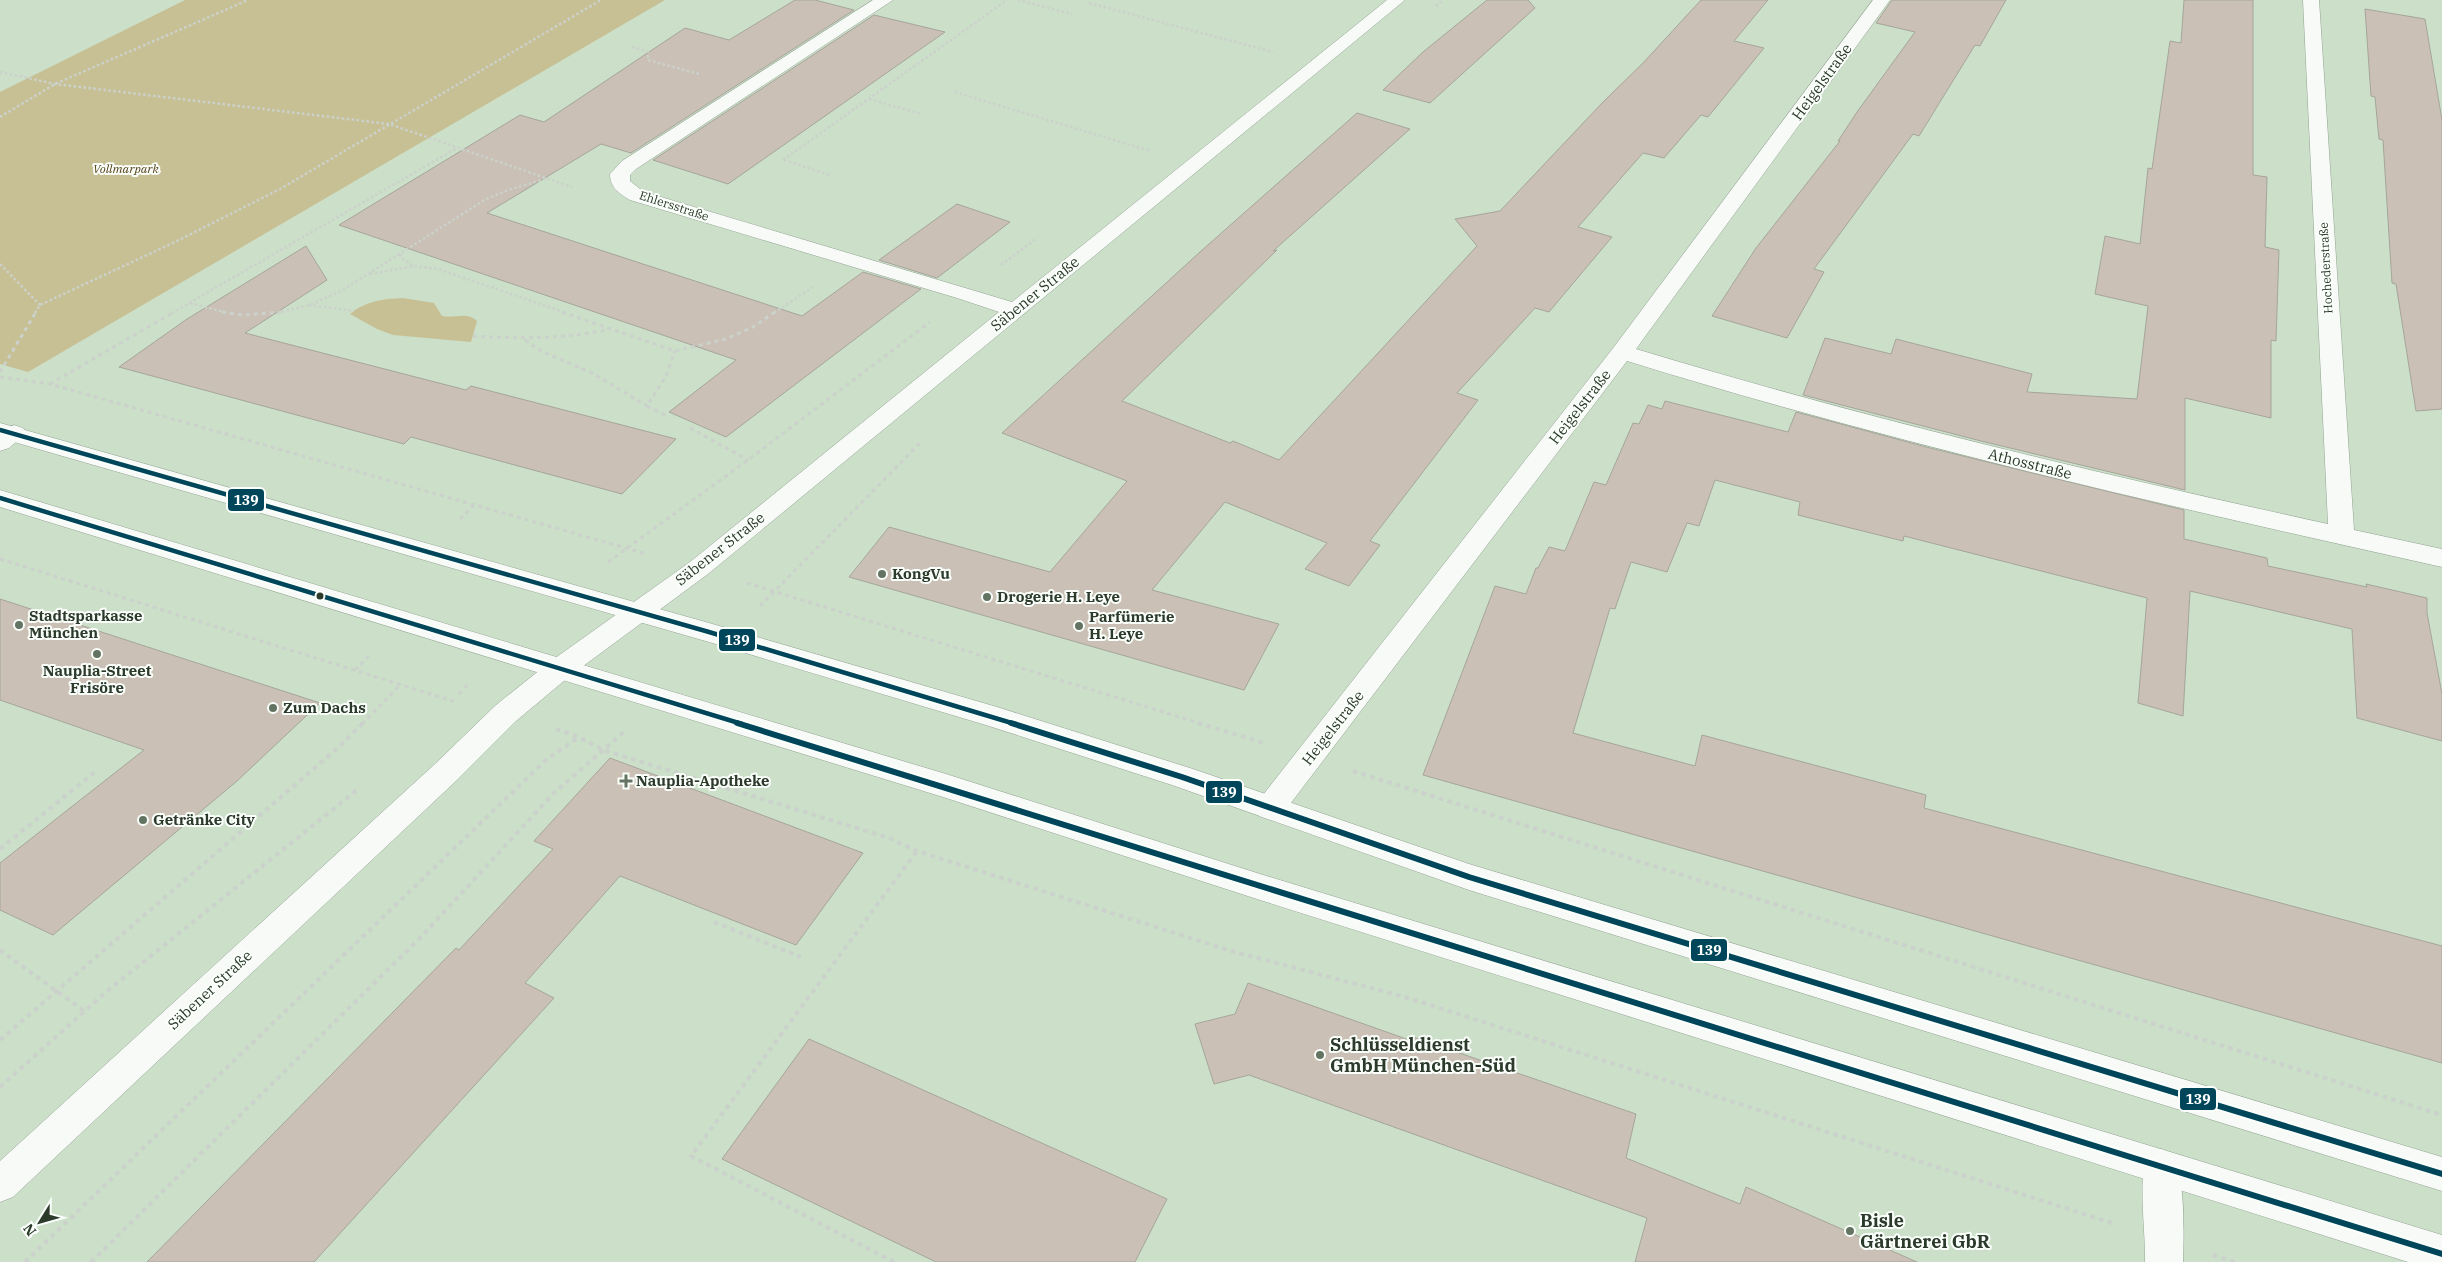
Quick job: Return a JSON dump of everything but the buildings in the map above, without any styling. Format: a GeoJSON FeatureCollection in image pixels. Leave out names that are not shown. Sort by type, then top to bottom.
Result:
{"type":"FeatureCollection","features":[{"type":"Feature","properties":{"kind":"street","name":"Ehlersstraße"},"geometry":{"type":"LineString","coordinates":[[885,0],[629,165],[620,174],[620,182],[626,189],[637,196],[1014,310]]}},
{"type":"Feature","properties":{"kind":"street","name":"Säbener Straße"},"geometry":{"type":"LineString","coordinates":[[0,1185],[446,772],[506,713],[561,668],[698,568],[884,419],[1014,310],[1397,0]]}},
{"type":"Feature","properties":{"kind":"street","name":"Heigelstraße"},"geometry":{"type":"LineString","coordinates":[[1270,808],[1622,352],[1882,0]]}},
{"type":"Feature","properties":{"kind":"street","name":"Hochederstraße"},"geometry":{"type":"LineString","coordinates":[[2311,0],[2341,536]]}},
{"type":"Feature","properties":{"kind":"street","name":"Athosstraße"},"geometry":{"type":"LineString","coordinates":[[1622,352],[1739,390],[1899,432],[2134,489],[2442,558]]}},
{"type":"Feature","properties":{"kind":"street"},"geometry":{"type":"LineString","coordinates":[[5,435],[638,612],[1044,733],[1270,808],[1368,845],[1497,886],[2442,1174]]}},
{"type":"Feature","properties":{"kind":"street"},"geometry":{"type":"LineString","coordinates":[[0,498],[946,786],[1260,887],[2442,1254]]}},
{"type":"Feature","properties":{"kind":"street"},"geometry":{"type":"LineString","coordinates":[[2162,1166],[2165,1251]]}},
{"type":"Feature","properties":{"kind":"path"},"geometry":{"type":"LineString","coordinates":[[0,117],[55,84],[248,0]]}},
{"type":"Feature","properties":{"kind":"path"},"geometry":{"type":"LineString","coordinates":[[0,372],[40,306],[175,242],[280,188],[601,0]]}},
{"type":"Feature","properties":{"kind":"path"},"geometry":{"type":"LineString","coordinates":[[829,175],[783,160],[1007,0]]}},
{"type":"Feature","properties":{"kind":"path"},"geometry":{"type":"LineString","coordinates":[[1018,0],[1072,14]]}},
{"type":"Feature","properties":{"kind":"path"},"geometry":{"type":"LineString","coordinates":[[1089,2],[1281,54]]}},
{"type":"Feature","properties":{"kind":"path"},"geometry":{"type":"LineString","coordinates":[[632,48],[648,52],[648,60]]}},
{"type":"Feature","properties":{"kind":"path"},"geometry":{"type":"LineString","coordinates":[[0,72],[55,84],[389,124],[572,187]]}},
{"type":"Feature","properties":{"kind":"path"},"geometry":{"type":"LineString","coordinates":[[955,92],[1155,152]]}},
{"type":"Feature","properties":{"kind":"path"},"geometry":{"type":"LineString","coordinates":[[868,99],[921,114]]}},
{"type":"Feature","properties":{"kind":"path"},"geometry":{"type":"LineString","coordinates":[[50,384],[458,148]]}},
{"type":"Feature","properties":{"kind":"path"},"geometry":{"type":"LineString","coordinates":[[190,303],[241,315],[268,315],[308,305],[348,288],[487,198],[523,184],[548,178]]}},
{"type":"Feature","properties":{"kind":"path"},"geometry":{"type":"LineString","coordinates":[[400,254],[404,260],[415,266]]}},
{"type":"Feature","properties":{"kind":"path"},"geometry":{"type":"LineString","coordinates":[[370,274],[415,266],[438,269],[675,351],[726,339],[752,327],[852,260]]}},
{"type":"Feature","properties":{"kind":"path"},"geometry":{"type":"LineString","coordinates":[[0,264],[40,306]]}},
{"type":"Feature","properties":{"kind":"path"},"geometry":{"type":"LineString","coordinates":[[308,305],[354,311]]}},
{"type":"Feature","properties":{"kind":"path"},"geometry":{"type":"LineString","coordinates":[[473,336],[524,339],[586,336],[613,329]]}},
{"type":"Feature","properties":{"kind":"path"},"geometry":{"type":"LineString","coordinates":[[524,339],[541,351],[594,374],[664,415]]}},
{"type":"Feature","properties":{"kind":"path"},"geometry":{"type":"LineString","coordinates":[[647,406],[666,376],[675,351]]}},
{"type":"Feature","properties":{"kind":"path"},"geometry":{"type":"LineString","coordinates":[[0,377],[50,384],[625,548]]}},
{"type":"Feature","properties":{"kind":"path"},"geometry":{"type":"LineString","coordinates":[[690,428],[748,460]]}},
{"type":"Feature","properties":{"kind":"path"},"geometry":{"type":"LineString","coordinates":[[460,519],[475,504]]}},
{"type":"Feature","properties":{"kind":"path"},"geometry":{"type":"LineString","coordinates":[[0,560],[453,701],[506,713],[578,737],[603,750],[889,838],[917,851],[1231,950],[1405,997],[2165,1251],[2234,1262]]}},
{"type":"Feature","properties":{"kind":"path"},"geometry":{"type":"LineString","coordinates":[[774,592],[1310,757],[2442,1115]]}},
{"type":"Feature","properties":{"kind":"path"},"geometry":{"type":"LineString","coordinates":[[355,670],[369,656]]}},
{"type":"Feature","properties":{"kind":"path"},"geometry":{"type":"LineString","coordinates":[[0,1040],[340,746],[401,684]]}},
{"type":"Feature","properties":{"kind":"path"},"geometry":{"type":"LineString","coordinates":[[450,707],[453,701]]}},
{"type":"Feature","properties":{"kind":"path"},"geometry":{"type":"LineString","coordinates":[[25,1262],[546,760],[578,737]]}},
{"type":"Feature","properties":{"kind":"path"},"geometry":{"type":"LineString","coordinates":[[91,1262],[420,938],[554,793],[603,750]]}},
{"type":"Feature","properties":{"kind":"path"},"geometry":{"type":"LineString","coordinates":[[0,849],[96,772]]}},
{"type":"Feature","properties":{"kind":"path"},"geometry":{"type":"LineString","coordinates":[[0,1087],[84,1011],[361,786]]}},
{"type":"Feature","properties":{"kind":"path"},"geometry":{"type":"LineString","coordinates":[[894,1262],[691,1156],[917,851]]}},
{"type":"Feature","properties":{"kind":"path"},"geometry":{"type":"LineString","coordinates":[[714,922],[801,957]]}},
{"type":"Feature","properties":{"kind":"path"},"geometry":{"type":"LineString","coordinates":[[0,950],[84,1011]]}},
{"type":"Feature","properties":{"kind":"green space","name":"Vollmarpark"},"geometry":{"type":"Polygon","coordinates":[[[185,0],[665,0],[28,372],[0,364],[0,92],[185,0]]]}},
{"type":"Feature","properties":{"kind":"green space"},"geometry":{"type":"Polygon","coordinates":[[[403,298],[434,303],[442,316],[469,316],[473,318],[477,321],[471,342],[393,335],[377,329],[350,314],[362,306],[375,302],[403,298]]]}},
{"type":"Feature","properties":{"kind":"transit line","name":"139"},"geometry":{"type":"LineString","coordinates":[[0,430],[709,632],[997,718],[1182,777],[1469,877],[2442,1174]]}},
{"type":"Feature","properties":{"kind":"transit line","name":"139"},"geometry":{"type":"LineString","coordinates":[[0,498],[946,786],[1260,887],[2442,1254]]}},
{"type":"Feature","properties":{"kind":"place","name":"KongVu"},"geometry":{"type":"Point","coordinates":[882,574]}},
{"type":"Feature","properties":{"kind":"place","name":"Drogerie H. Leye"},"geometry":{"type":"Point","coordinates":[987,597]}},
{"type":"Feature","properties":{"kind":"place","name":"Stadtsparkasse München"},"geometry":{"type":"Point","coordinates":[19,625]}},
{"type":"Feature","properties":{"kind":"place","name":"Parfümerie H. Leye"},"geometry":{"type":"Point","coordinates":[1079,626]}},
{"type":"Feature","properties":{"kind":"place","name":"Nauplia-Street Frisöre"},"geometry":{"type":"Point","coordinates":[97,654]}},
{"type":"Feature","properties":{"kind":"place","name":"Zum Dachs"},"geometry":{"type":"Point","coordinates":[273,708]}},
{"type":"Feature","properties":{"kind":"place","name":"Nauplia-Apotheke"},"geometry":{"type":"Point","coordinates":[626,781]}},
{"type":"Feature","properties":{"kind":"place","name":"Getränke City"},"geometry":{"type":"Point","coordinates":[143,820]}},
{"type":"Feature","properties":{"kind":"place","name":"Schlüsseldienst GmbH München-Süd"},"geometry":{"type":"Point","coordinates":[1320,1055]}},
{"type":"Feature","properties":{"kind":"place","name":"Bisle Gärtnerei GbR"},"geometry":{"type":"Point","coordinates":[1850,1231]}}]}
